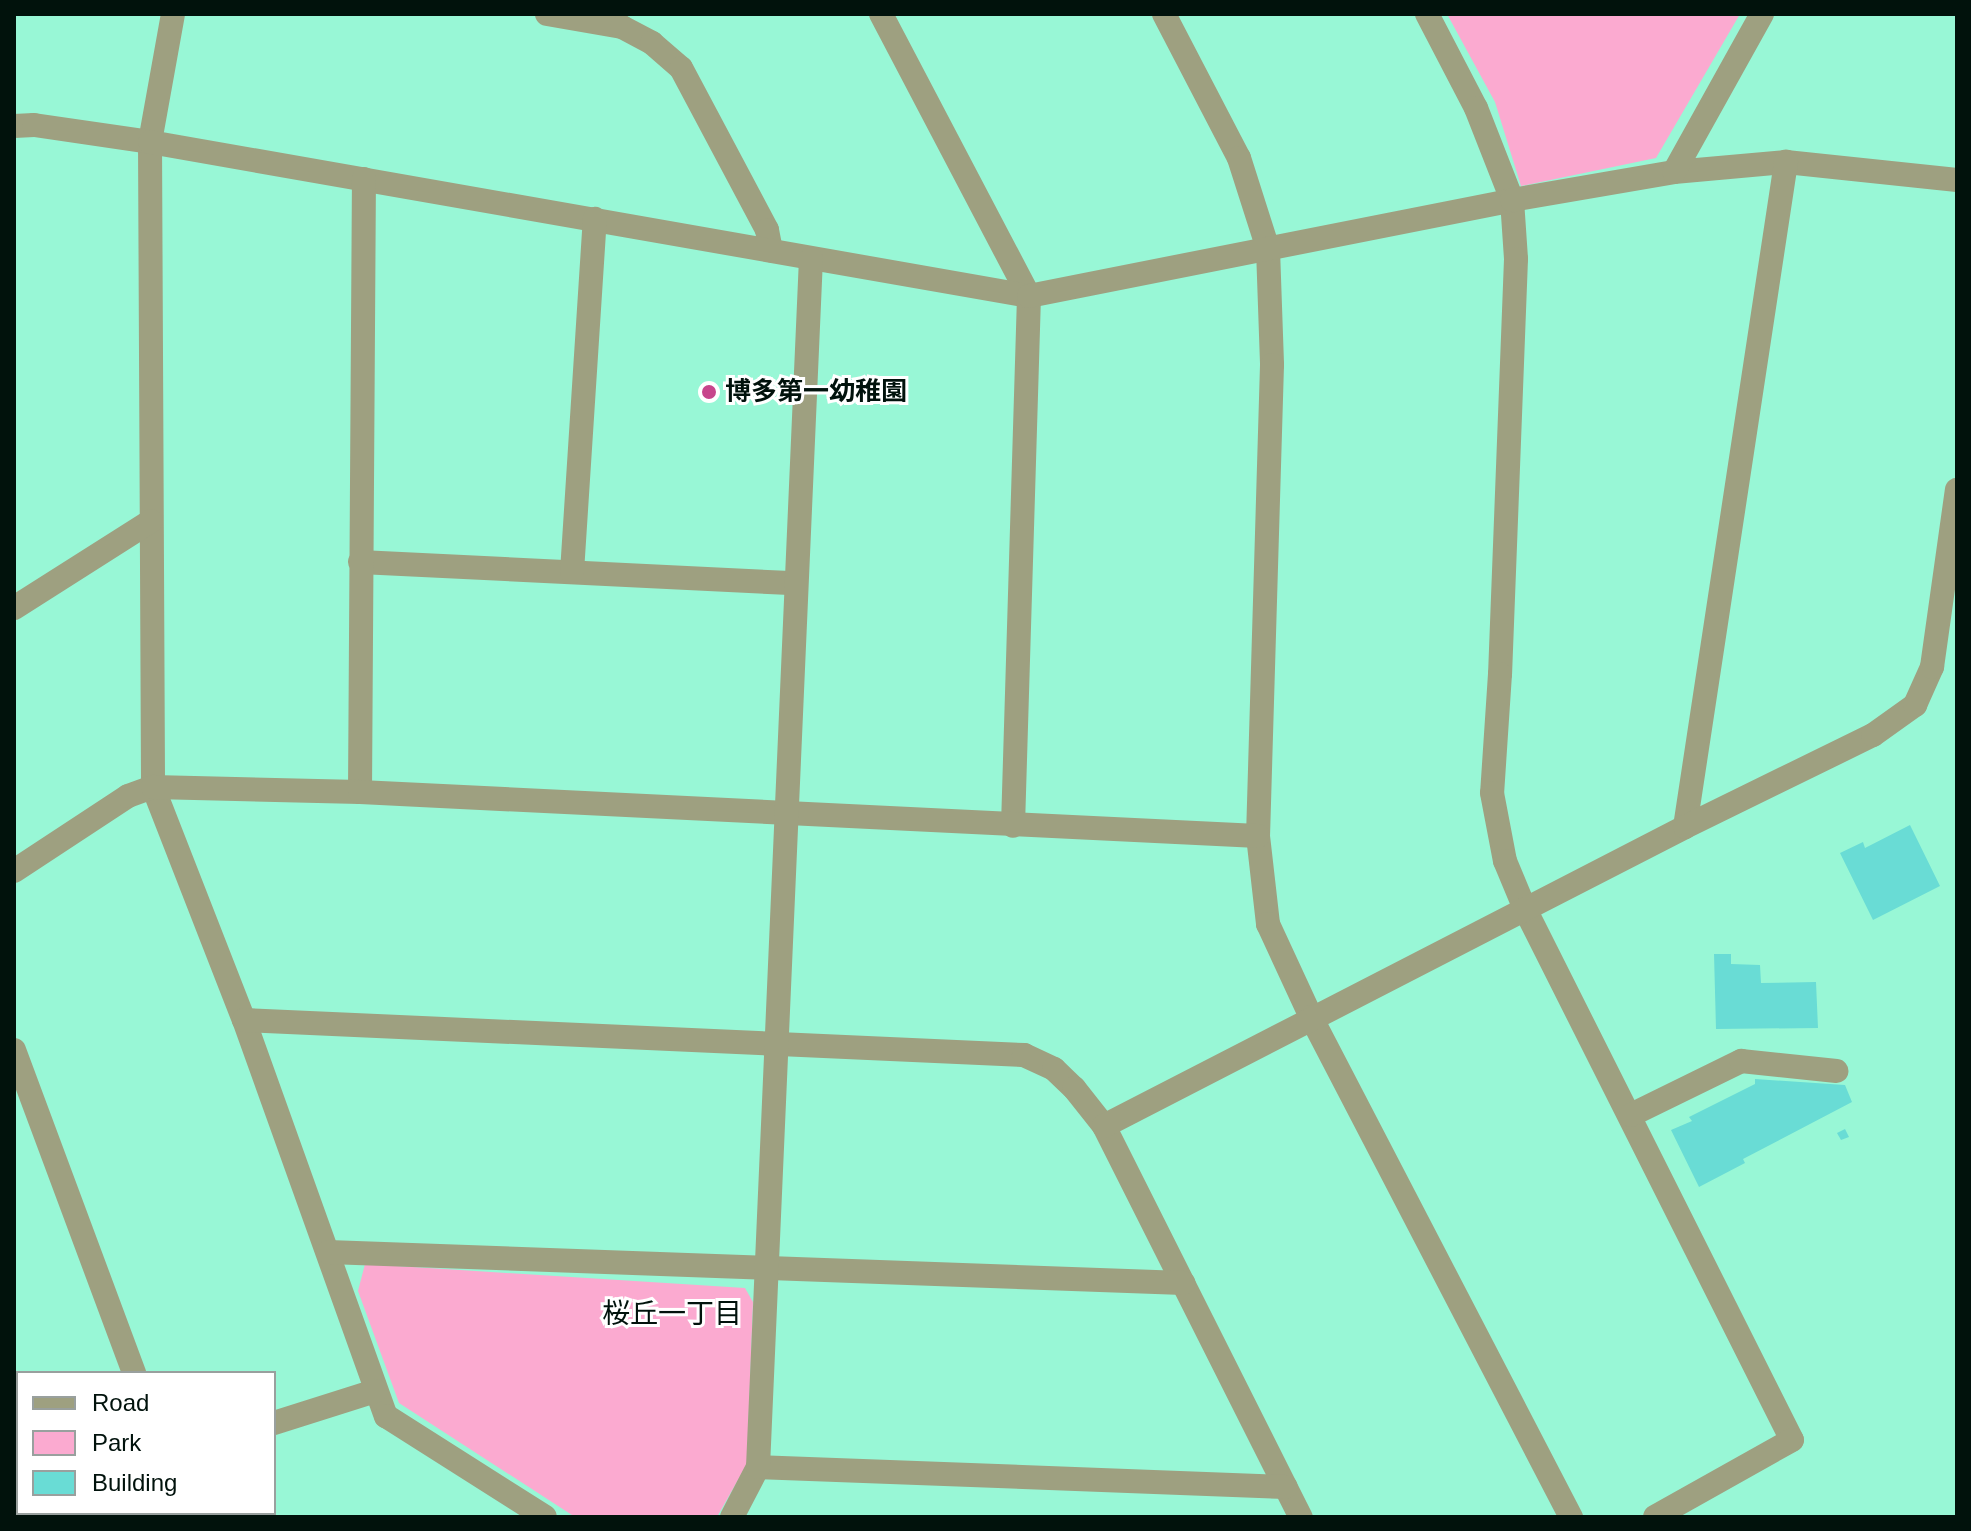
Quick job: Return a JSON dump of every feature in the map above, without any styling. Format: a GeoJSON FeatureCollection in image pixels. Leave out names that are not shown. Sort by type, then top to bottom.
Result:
{"type":"FeatureCollection","features":[{"type":"Feature","properties":{"kind":"street"},"geometry":{"type":"LineString","coordinates":[[173,14],[150,142],[153,787],[244,1020],[386,1416],[545,1517]]}},
{"type":"Feature","properties":{"kind":"street"},"geometry":{"type":"LineString","coordinates":[[547,14],[622,27],[652,43],[681,68],[767,230],[771,251]]}},
{"type":"Feature","properties":{"kind":"street"},"geometry":{"type":"LineString","coordinates":[[881,14],[1029,296],[1013,826]]}},
{"type":"Feature","properties":{"kind":"street"},"geometry":{"type":"LineString","coordinates":[[1164,14],[1239,158],[1268,249],[1272,365],[1258,836],[1268,924],[1311,1017],[1571,1517]]}},
{"type":"Feature","properties":{"kind":"street"},"geometry":{"type":"LineString","coordinates":[[1427,14],[1476,108],[1512,200],[1516,259],[1500,674],[1492,793],[1505,861],[1525,909],[1792,1440],[1655,1517]]}},
{"type":"Feature","properties":{"kind":"street"},"geometry":{"type":"LineString","coordinates":[[1674,172],[1762,14]]}},
{"type":"Feature","properties":{"kind":"street"},"geometry":{"type":"LineString","coordinates":[[14,126],[34,125],[150,142],[1029,296],[1512,200],[1674,172],[1786,162],[1957,180]]}},
{"type":"Feature","properties":{"kind":"street"},"geometry":{"type":"LineString","coordinates":[[1685,827],[1786,162]]}},
{"type":"Feature","properties":{"kind":"street"},"geometry":{"type":"LineString","coordinates":[[360,792],[364,179]]}},
{"type":"Feature","properties":{"kind":"street"},"geometry":{"type":"LineString","coordinates":[[572,572],[595,219]]}},
{"type":"Feature","properties":{"kind":"street"},"geometry":{"type":"LineString","coordinates":[[732,1517],[758,1467],[811,259]]}},
{"type":"Feature","properties":{"kind":"street"},"geometry":{"type":"LineString","coordinates":[[1104,1126],[1311,1017],[1873,735],[1915,705],[1932,667],[1957,490]]}},
{"type":"Feature","properties":{"kind":"street"},"geometry":{"type":"LineString","coordinates":[[14,608],[151,521]]}},
{"type":"Feature","properties":{"kind":"street"},"geometry":{"type":"LineString","coordinates":[[360,562],[795,583]]}},
{"type":"Feature","properties":{"kind":"street"},"geometry":{"type":"LineString","coordinates":[[14,871],[128,796],[153,787],[360,792],[1258,836]]}},
{"type":"Feature","properties":{"kind":"street"},"geometry":{"type":"LineString","coordinates":[[244,1020],[1024,1055],[1054,1069],[1074,1088],[1104,1126],[1301,1517]]}},
{"type":"Feature","properties":{"kind":"street"},"geometry":{"type":"LineString","coordinates":[[14,1050],[133,1371]]}},
{"type":"Feature","properties":{"kind":"street"},"geometry":{"type":"LineString","coordinates":[[1631,1115],[1741,1061],[1836,1071]]}},
{"type":"Feature","properties":{"kind":"street"},"geometry":{"type":"LineString","coordinates":[[328,1252],[1183,1283]]}},
{"type":"Feature","properties":{"kind":"street"},"geometry":{"type":"LineString","coordinates":[[276,1422],[375,1391]]}},
{"type":"Feature","properties":{"kind":"street"},"geometry":{"type":"LineString","coordinates":[[758,1467],[1286,1487]]}},
{"type":"Feature","properties":{"kind":"green space"},"geometry":{"type":"Polygon","coordinates":[[[1447,14],[1740,14],[1656,158],[1521,186],[1495,102],[1447,14]]]}},
{"type":"Feature","properties":{"kind":"green space"},"geometry":{"type":"Polygon","coordinates":[[[365,1264],[745,1288],[753,1302],[747,1464],[717,1517],[575,1517],[399,1403],[358,1291],[365,1264]]]}},
{"type":"Feature","properties":{"kind":"building"},"geometry":{"type":"Polygon","coordinates":[[[1910,825],[1940,886],[1873,920],[1840,853],[1863,842],[1865,848],[1910,825]]]}},
{"type":"Feature","properties":{"kind":"building"},"geometry":{"type":"Polygon","coordinates":[[[1714,954],[1731,954],[1731,964],[1760,965],[1761,983],[1816,982],[1818,1028],[1716,1029],[1714,954]]]}},
{"type":"Feature","properties":{"kind":"building"},"geometry":{"type":"Polygon","coordinates":[[[1755,1079],[1845,1085],[1852,1102],[1743,1159],[1745,1163],[1699,1187],[1671,1130],[1692,1121],[1689,1117],[1755,1084],[1755,1079]]]}},
{"type":"Feature","properties":{"kind":"building"},"geometry":{"type":"Polygon","coordinates":[[[1845,1129],[1849,1137],[1841,1140],[1837,1133],[1845,1129]]]}},
{"type":"Feature","properties":{"kind":"place","name":"博多第一幼稚園"},"geometry":{"type":"Point","coordinates":[709,392]}},
{"type":"Feature","properties":{"kind":"district","name":"桜丘一丁目"},"geometry":{"type":"Point","coordinates":[672,1314]}}]}
